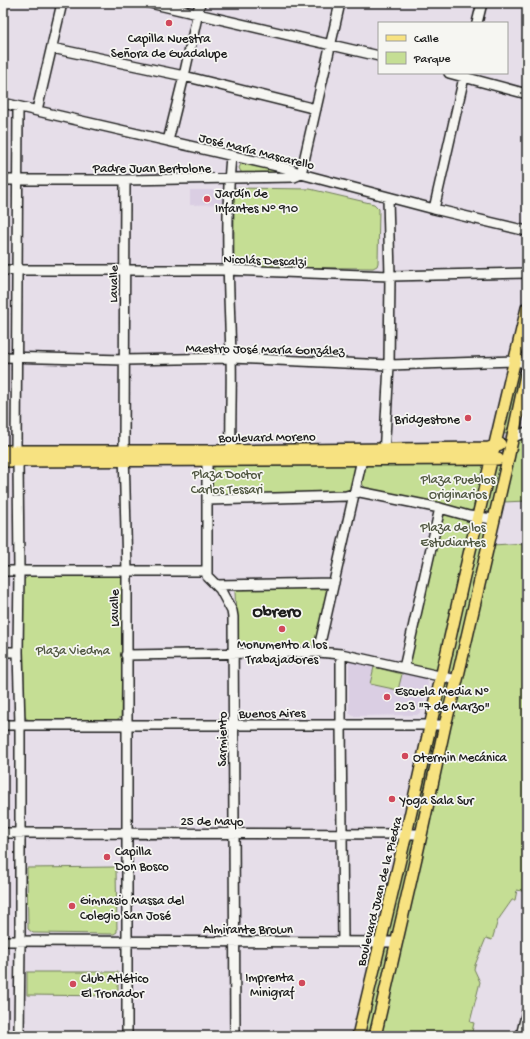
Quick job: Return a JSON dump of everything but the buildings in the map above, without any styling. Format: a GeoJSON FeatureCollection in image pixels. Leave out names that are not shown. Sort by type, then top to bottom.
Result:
{"type":"FeatureCollection","features":[{"type":"Feature","properties":{"kind":"main road","name":"Boulevard Juan de la Piedra"},"geometry":{"type":"LineString","coordinates":[[358,1036],[527,308]]}},
{"type":"Feature","properties":{"kind":"main road"},"geometry":{"type":"LineString","coordinates":[[375,1036],[445,725],[457,680],[508,459],[527,370]]}},
{"type":"Feature","properties":{"kind":"main road","name":"Boulevard Moreno"},"geometry":{"type":"LineString","coordinates":[[384,455],[489,448],[513,437]]}},
{"type":"Feature","properties":{"kind":"main road","name":"Boulevard Moreno"},"geometry":{"type":"LineString","coordinates":[[3,452],[17,456],[231,456],[363,454],[491,460],[508,459]]}},
{"type":"Feature","properties":{"kind":"main road","name":"Boulevard Moreno"},"geometry":{"type":"LineString","coordinates":[[3,462],[17,456]]}},
{"type":"Feature","properties":{"kind":"street"},"geometry":{"type":"LineString","coordinates":[[37,110],[62,3]]}},
{"type":"Feature","properties":{"kind":"street"},"geometry":{"type":"LineString","coordinates":[[150,3],[378,56]]}},
{"type":"Feature","properties":{"kind":"street"},"geometry":{"type":"LineString","coordinates":[[168,141],[200,3]]}},
{"type":"Feature","properties":{"kind":"street"},"geometry":{"type":"LineString","coordinates":[[301,174],[340,3]]}},
{"type":"Feature","properties":{"kind":"street"},"geometry":{"type":"LineString","coordinates":[[477,22],[482,3]]}},
{"type":"Feature","properties":{"kind":"street"},"geometry":{"type":"LineString","coordinates":[[52,48],[184,76],[316,109]]}},
{"type":"Feature","properties":{"kind":"street"},"geometry":{"type":"LineString","coordinates":[[434,210],[465,75],[527,94]]}},
{"type":"Feature","properties":{"kind":"street","name":"José María Mascarello"},"geometry":{"type":"LineString","coordinates":[[3,103],[290,169],[301,174],[388,198],[527,231]]}},
{"type":"Feature","properties":{"kind":"street"},"geometry":{"type":"LineString","coordinates":[[18,107],[16,357],[19,571],[18,652],[20,725],[19,1036]]}},
{"type":"Feature","properties":{"kind":"street"},"geometry":{"type":"LineString","coordinates":[[230,156],[228,270],[231,358],[231,456]]}},
{"type":"Feature","properties":{"kind":"street","name":"Padre Juan Bertolone"},"geometry":{"type":"LineString","coordinates":[[3,180],[229,179],[294,177],[301,174]]}},
{"type":"Feature","properties":{"kind":"street","name":"Lavalle"},"geometry":{"type":"LineString","coordinates":[[125,180],[124,456],[127,571],[127,1036]]}},
{"type":"Feature","properties":{"kind":"street"},"geometry":{"type":"LineString","coordinates":[[384,455],[389,365],[390,276],[388,198]]}},
{"type":"Feature","properties":{"kind":"street","name":"Nicolás Descalzi"},"geometry":{"type":"LineString","coordinates":[[3,270],[228,270],[390,276],[527,273]]}},
{"type":"Feature","properties":{"kind":"street","name":"Maestro José María González"},"geometry":{"type":"LineString","coordinates":[[3,357],[124,360],[231,358],[389,365],[515,360],[527,363]]}},
{"type":"Feature","properties":{"kind":"street","name":"Boulevard Moreno"},"geometry":{"type":"LineString","coordinates":[[513,437],[527,432]]}},
{"type":"Feature","properties":{"kind":"street"},"geometry":{"type":"LineString","coordinates":[[318,652],[363,454]]}},
{"type":"Feature","properties":{"kind":"street"},"geometry":{"type":"LineString","coordinates":[[3,571],[206,571],[208,500],[207,456]]}},
{"type":"Feature","properties":{"kind":"street"},"geometry":{"type":"LineString","coordinates":[[208,500],[346,496],[360,492],[440,508],[478,518],[494,519]]}},
{"type":"Feature","properties":{"kind":"street"},"geometry":{"type":"LineString","coordinates":[[404,668],[440,508]]}},
{"type":"Feature","properties":{"kind":"street","name":"Sarmiento"},"geometry":{"type":"LineString","coordinates":[[206,571],[207,576],[220,589],[232,611],[233,618],[235,1036]]}},
{"type":"Feature","properties":{"kind":"street"},"geometry":{"type":"LineString","coordinates":[[216,584],[334,583]]}},
{"type":"Feature","properties":{"kind":"street"},"geometry":{"type":"LineString","coordinates":[[3,652],[18,652]]}},
{"type":"Feature","properties":{"kind":"street"},"geometry":{"type":"LineString","coordinates":[[126,655],[318,652],[341,654],[457,680]]}},
{"type":"Feature","properties":{"kind":"street"},"geometry":{"type":"LineString","coordinates":[[341,654],[343,941]]}},
{"type":"Feature","properties":{"kind":"street","name":"Buenos Aires"},"geometry":{"type":"LineString","coordinates":[[3,725],[445,725]]}},
{"type":"Feature","properties":{"kind":"street","name":"25 de Mayo"},"geometry":{"type":"LineString","coordinates":[[3,833],[421,834]]}},
{"type":"Feature","properties":{"kind":"street","name":"Almirante Brown"},"geometry":{"type":"LineString","coordinates":[[3,941],[126,940],[397,942]]}},
{"type":"Feature","properties":{"kind":"street"},"geometry":{"type":"LineString","coordinates":[[522,1036],[527,1012]]}},
{"type":"Feature","properties":{"kind":"shaded area","name":"Jardín de Infantes N° 910"},"geometry":{"type":"Polygon","coordinates":[[[190,190],[219,190],[223,193],[223,204],[190,205],[190,190]]]}},
{"type":"Feature","properties":{"kind":"shaded area","name":"Escuela Media Nº 203 \"7 de Marzo\""},"geometry":{"type":"Polygon","coordinates":[[[353,659],[426,676],[428,683],[421,712],[417,715],[353,716],[349,712],[349,662],[353,659]]]}},
{"type":"Feature","properties":{"kind":"green space"},"geometry":{"type":"Polygon","coordinates":[[[241,164],[283,172],[281,174],[246,174],[241,172],[239,168],[241,164]]]}},
{"type":"Feature","properties":{"kind":"green space"},"geometry":{"type":"Polygon","coordinates":[[[234,188],[310,189],[374,204],[379,209],[377,266],[373,268],[234,267],[234,188]]]}},
{"type":"Feature","properties":{"kind":"green space"},"geometry":{"type":"Polygon","coordinates":[[[519,373],[521,377],[509,432],[505,434],[503,433],[517,374],[519,373]]]}},
{"type":"Feature","properties":{"kind":"green space"},"geometry":{"type":"Polygon","coordinates":[[[527,435],[527,501],[503,502],[515,444],[527,435]]]}},
{"type":"Feature","properties":{"kind":"green space","name":"Plaza Pueblos Originarios"},"geometry":{"type":"Polygon","coordinates":[[[483,463],[486,466],[476,508],[470,511],[367,489],[361,481],[363,471],[367,465],[483,463]]]}},
{"type":"Feature","properties":{"kind":"green space","name":"Plaza Doctor Carlos Tessari"},"geometry":{"type":"Polygon","coordinates":[[[354,464],[357,466],[354,482],[351,488],[345,493],[218,496],[214,494],[212,489],[213,467],[217,465],[354,464]]]}},
{"type":"Feature","properties":{"kind":"green space"},"geometry":{"type":"Polygon","coordinates":[[[496,464],[501,465],[502,468],[492,511],[488,512],[485,509],[494,466],[496,464]]]}},
{"type":"Feature","properties":{"kind":"green space","name":"Plaza de los Estudiantes"},"geometry":{"type":"Polygon","coordinates":[[[451,514],[467,519],[471,525],[439,665],[437,669],[423,669],[410,664],[410,658],[441,518],[445,515],[451,514]]]}},
{"type":"Feature","properties":{"kind":"green space"},"geometry":{"type":"Polygon","coordinates":[[[481,525],[487,525],[488,527],[454,671],[450,672],[447,670],[481,525]]]}},
{"type":"Feature","properties":{"kind":"green space"},"geometry":{"type":"Polygon","coordinates":[[[527,543],[527,892],[517,890],[515,900],[512,900],[498,920],[492,940],[486,938],[475,965],[474,969],[480,982],[470,1022],[474,1023],[471,1036],[380,1036],[492,545],[527,543]]]}},
{"type":"Feature","properties":{"kind":"green space","name":"Plaza Viedma"},"geometry":{"type":"Polygon","coordinates":[[[116,575],[122,577],[123,580],[121,717],[116,720],[30,721],[24,714],[23,580],[29,576],[116,575]]]}},
{"type":"Feature","properties":{"kind":"green space"},"geometry":{"type":"Polygon","coordinates":[[[238,588],[322,588],[326,590],[327,594],[313,648],[243,650],[239,648],[237,644],[235,592],[238,588]]]}},
{"type":"Feature","properties":{"kind":"green space"},"geometry":{"type":"Polygon","coordinates":[[[374,667],[402,674],[398,690],[370,684],[374,667]]]}},
{"type":"Feature","properties":{"kind":"green space"},"geometry":{"type":"Polygon","coordinates":[[[445,684],[451,686],[442,720],[437,719],[445,684]]]}},
{"type":"Feature","properties":{"kind":"green space"},"geometry":{"type":"Polygon","coordinates":[[[438,729],[441,731],[418,826],[415,827],[413,825],[433,733],[438,729]]]}},
{"type":"Feature","properties":{"kind":"green space"},"geometry":{"type":"Polygon","coordinates":[[[410,838],[414,839],[394,934],[390,936],[388,935],[410,838]]]}},
{"type":"Feature","properties":{"kind":"green space","name":"Gimnasio Massa del Colegio San José"},"geometry":{"type":"Polygon","coordinates":[[[116,867],[117,932],[114,934],[33,933],[28,929],[27,868],[116,867]]]}},
{"type":"Feature","properties":{"kind":"green space"},"geometry":{"type":"Polygon","coordinates":[[[385,947],[390,950],[370,1036],[363,1036],[383,948],[385,947]]]}},
{"type":"Feature","properties":{"kind":"green space","name":"Club Atlético El Tronador"},"geometry":{"type":"Polygon","coordinates":[[[27,972],[118,972],[118,996],[27,995],[27,972]]]}},
{"type":"Feature","properties":{"kind":"place","name":"Capilla Nuestra Señora de Guadalupe"},"geometry":{"type":"Point","coordinates":[169,23]}},
{"type":"Feature","properties":{"kind":"place","name":"Jardín de Infantes N° 910"},"geometry":{"type":"Point","coordinates":[207,199]}},
{"type":"Feature","properties":{"kind":"place","name":"Bridgestone"},"geometry":{"type":"Point","coordinates":[468,418]}},
{"type":"Feature","properties":{"kind":"place","name":"Monumento a los Trabajadores"},"geometry":{"type":"Point","coordinates":[282,629]}},
{"type":"Feature","properties":{"kind":"place","name":"Escuela Media Nº 203 \"7 de Marzo\""},"geometry":{"type":"Point","coordinates":[387,697]}},
{"type":"Feature","properties":{"kind":"place","name":"Otermin Mecánica"},"geometry":{"type":"Point","coordinates":[405,756]}},
{"type":"Feature","properties":{"kind":"place","name":"Yoga Sala Sur"},"geometry":{"type":"Point","coordinates":[392,799]}},
{"type":"Feature","properties":{"kind":"place","name":"Capilla Don Bosco"},"geometry":{"type":"Point","coordinates":[107,857]}},
{"type":"Feature","properties":{"kind":"place","name":"Gimnasio Massa del Colegio San José"},"geometry":{"type":"Point","coordinates":[72,906]}},
{"type":"Feature","properties":{"kind":"place","name":"Imprenta Minigraf"},"geometry":{"type":"Point","coordinates":[302,983]}},
{"type":"Feature","properties":{"kind":"place","name":"Club Atlético El Tronador"},"geometry":{"type":"Point","coordinates":[73,984]}},
{"type":"Feature","properties":{"kind":"district","name":"Obrero"},"geometry":{"type":"Point","coordinates":[277,610]}}]}
